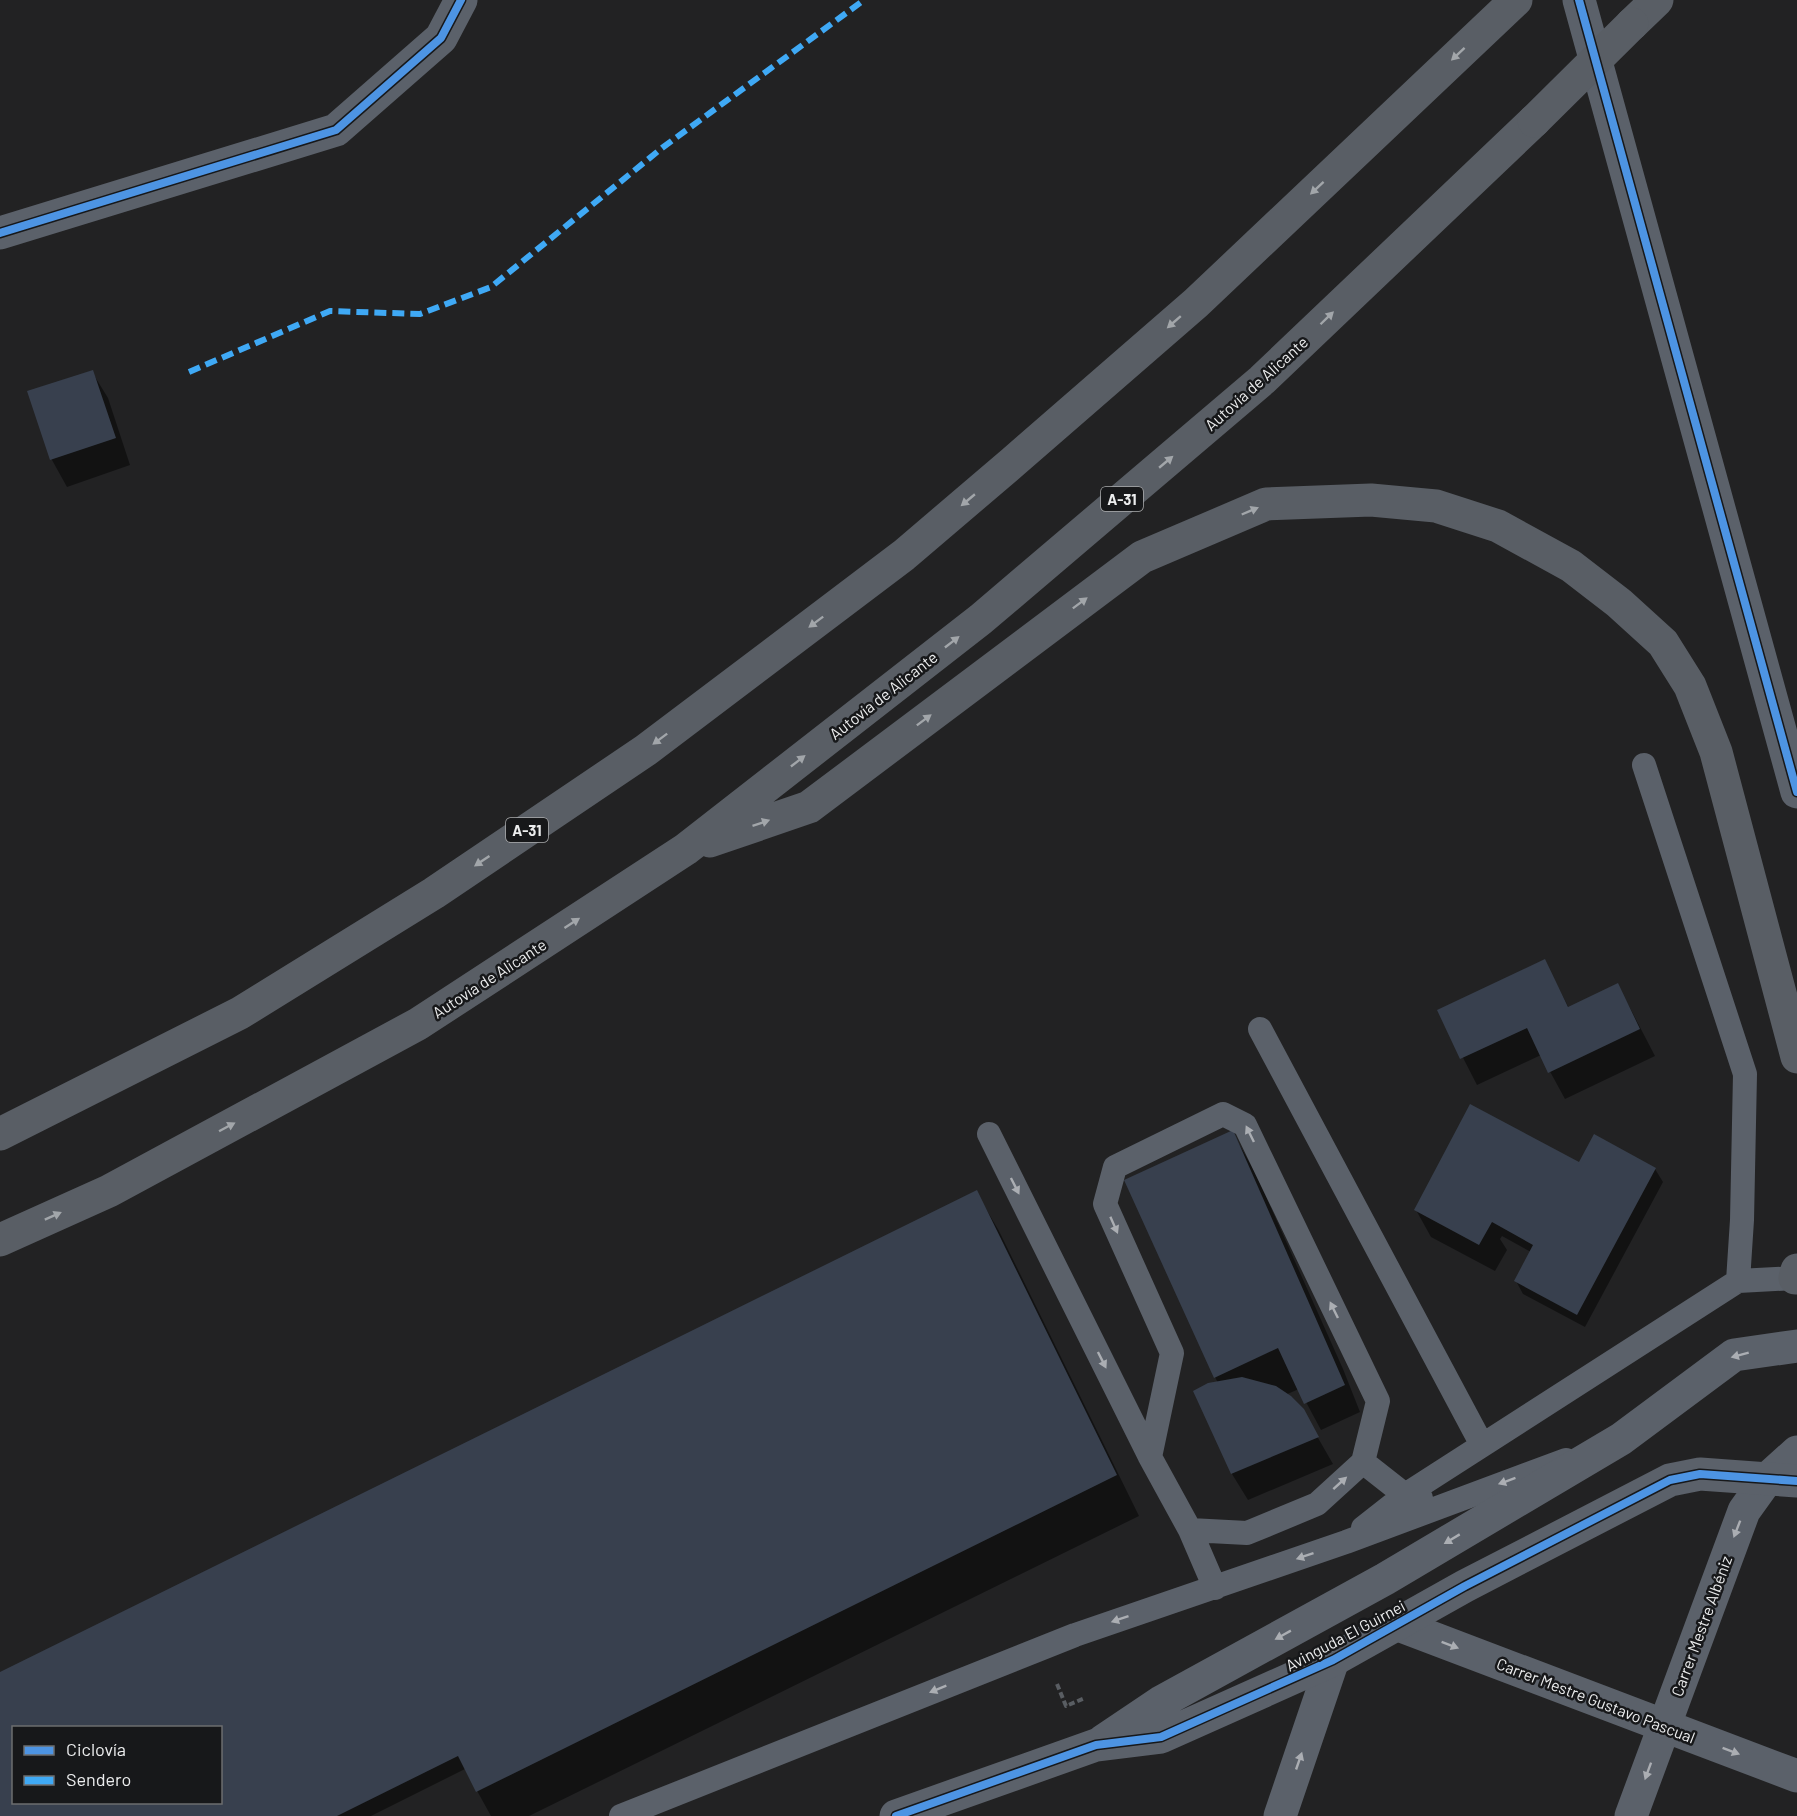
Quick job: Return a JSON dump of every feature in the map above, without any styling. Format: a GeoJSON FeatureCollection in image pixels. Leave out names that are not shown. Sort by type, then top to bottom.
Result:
{"type":"FeatureCollection","features":[{"type":"Feature","properties":{"kind":"highway","name":"Autovía de Alicante"},"geometry":{"type":"LineString","coordinates":[[0,1240],[109,1191],[418,1024],[686,849],[981,619],[1253,387],[1534,121],[1657,0]]}},
{"type":"Feature","properties":{"kind":"highway","name":"A-31"},"geometry":{"type":"LineString","coordinates":[[0,1134],[240,1013],[434,893],[646,750],[904,555],[1013,462],[1196,303],[1508,7]]}},
{"type":"Feature","properties":{"kind":"highway"},"geometry":{"type":"LineString","coordinates":[[686,849],[809,807],[1142,557],[1266,504],[1371,500],[1436,506],[1498,526],[1571,566],[1619,603],[1664,643],[1690,686],[1716,752],[1797,1057]]}},
{"type":"Feature","properties":{"kind":"street"},"geometry":{"type":"LineString","coordinates":[[0,233],[336,130],[441,38],[461,0]]}},
{"type":"Feature","properties":{"kind":"street"},"geometry":{"type":"LineString","coordinates":[[1579,0],[1797,792]]}},
{"type":"Feature","properties":{"kind":"street","name":"Avinguda El Guirnei"},"geometry":{"type":"LineString","coordinates":[[1096,1745],[1161,1702],[1385,1579],[1621,1439],[1734,1355],[1797,1346]]}},
{"type":"Feature","properties":{"kind":"street","name":"Carrer Mestre Albéniz"},"geometry":{"type":"LineString","coordinates":[[1631,1816],[1744,1511],[1782,1480],[1797,1452]]}},
{"type":"Feature","properties":{"kind":"street","name":"Avinguda El Guirnei"},"geometry":{"type":"LineString","coordinates":[[896,1816],[1096,1745],[1161,1737],[1333,1660],[1395,1624],[1670,1480],[1700,1474],[1782,1480]]}},
{"type":"Feature","properties":{"kind":"street","name":"Carrer Mestre Gustavo Pascual"},"geometry":{"type":"LineString","coordinates":[[1395,1624],[1797,1776]]}},
{"type":"Feature","properties":{"kind":"street"},"geometry":{"type":"LineString","coordinates":[[1280,1816],[1333,1660]]}},
{"type":"Feature","properties":{"kind":"lane"},"geometry":{"type":"LineString","coordinates":[[1644,765],[1745,1074],[1742,1220],[1738,1281]]}},
{"type":"Feature","properties":{"kind":"lane"},"geometry":{"type":"LineString","coordinates":[[1260,1029],[1482,1445]]}},
{"type":"Feature","properties":{"kind":"lane"},"geometry":{"type":"LineString","coordinates":[[1150,1456],[1172,1353],[1105,1204],[1115,1167],[1222,1114],[1245,1125],[1378,1401],[1363,1462],[1317,1504],[1247,1533],[1190,1530]]}},
{"type":"Feature","properties":{"kind":"lane"},"geometry":{"type":"LineString","coordinates":[[989,1134],[1150,1456],[1190,1530],[1215,1588]]}},
{"type":"Feature","properties":{"kind":"lane"},"geometry":{"type":"LineString","coordinates":[[1346,1542],[1405,1495],[1738,1281],[1796,1276]]}},
{"type":"Feature","properties":{"kind":"lane"},"geometry":{"type":"LineString","coordinates":[[621,1816],[1075,1635],[1346,1542],[1621,1439]]}},
{"type":"Feature","properties":{"kind":"lane"},"geometry":{"type":"LineString","coordinates":[[1363,1462],[1405,1495],[1450,1503]]}},
{"type":"Feature","properties":{"kind":"path"},"geometry":{"type":"LineString","coordinates":[[1052,1674],[1066,1706],[1086,1697]]}},
{"type":"Feature","properties":{"kind":"building"},"geometry":{"type":"Polygon","coordinates":[[[93,370],[116,438],[50,460],[27,391],[93,370]]]}},
{"type":"Feature","properties":{"kind":"building"},"geometry":{"type":"Polygon","coordinates":[[[1545,959],[1568,1007],[1618,983],[1640,1029],[1548,1073],[1527,1028],[1460,1059],[1437,1010],[1545,959]]]}},
{"type":"Feature","properties":{"kind":"building"},"geometry":{"type":"Polygon","coordinates":[[[1470,1104],[1579,1162],[1594,1134],[1656,1168],[1577,1315],[1514,1281],[1533,1245],[1492,1222],[1479,1245],[1414,1210],[1470,1104]]]}},
{"type":"Feature","properties":{"kind":"building"},"geometry":{"type":"Polygon","coordinates":[[[1233,1130],[1345,1385],[1304,1404],[1278,1348],[1214,1378],[1124,1180],[1233,1130]]]}},
{"type":"Feature","properties":{"kind":"building"},"geometry":{"type":"Polygon","coordinates":[[[977,1190],[1117,1475],[476,1792],[458,1756],[337,1816],[0,1816],[0,1672],[977,1190]]]}},
{"type":"Feature","properties":{"kind":"building"},"geometry":{"type":"Polygon","coordinates":[[[1242,1377],[1276,1386],[1291,1396],[1304,1409],[1319,1437],[1231,1474],[1193,1391],[1208,1383],[1242,1377]]]}},
{"type":"Feature","properties":{"kind":"marked path"},"geometry":{"type":"LineString","coordinates":[[189,372],[330,311],[420,314],[491,287],[662,148],[864,0]]}},
{"type":"Feature","properties":{"kind":"cycle path"},"geometry":{"type":"LineString","coordinates":[[0,233],[336,130],[441,38],[461,0]]}},
{"type":"Feature","properties":{"kind":"cycle path"},"geometry":{"type":"LineString","coordinates":[[1579,0],[1797,792]]}},
{"type":"Feature","properties":{"kind":"cycle path"},"geometry":{"type":"LineString","coordinates":[[896,1816],[1096,1745],[1161,1737],[1333,1660],[1465,1586],[1670,1480],[1700,1474],[1797,1481]]}}]}
